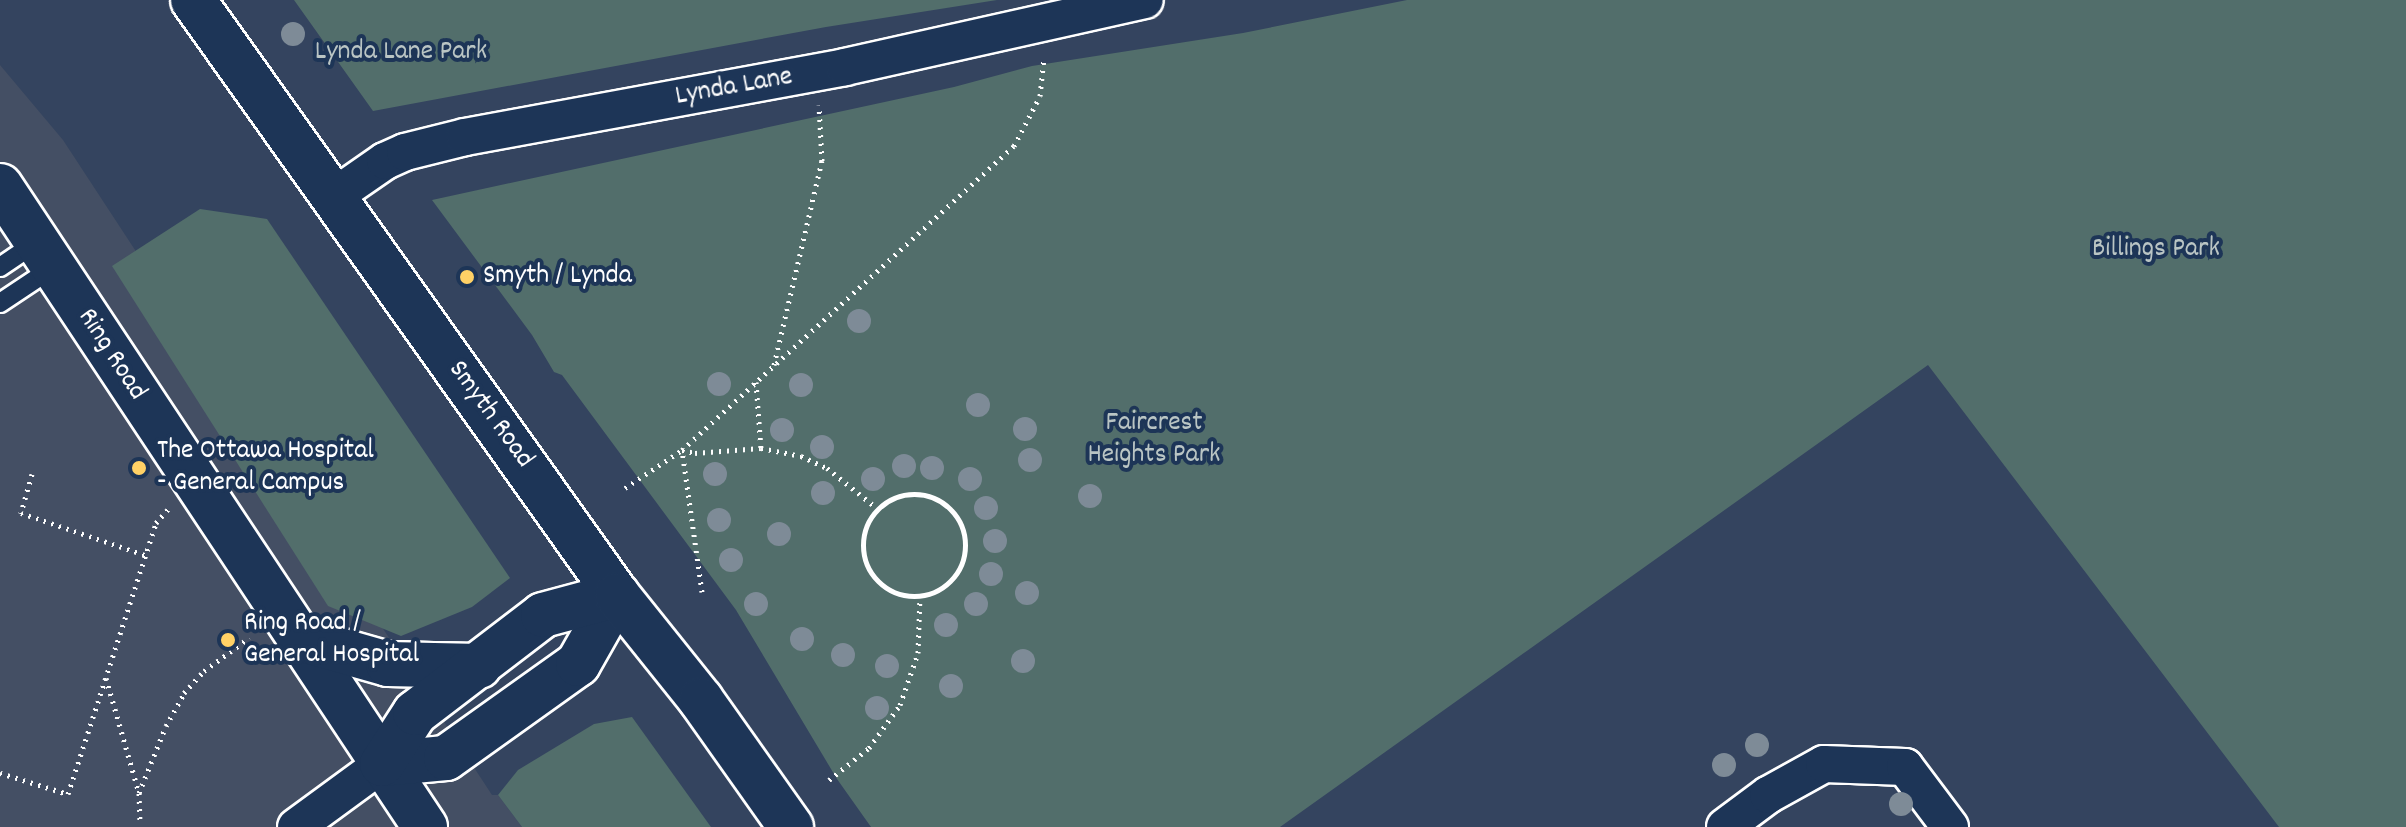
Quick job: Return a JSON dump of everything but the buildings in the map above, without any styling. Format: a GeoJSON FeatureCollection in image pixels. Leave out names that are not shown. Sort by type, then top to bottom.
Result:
{"type":"FeatureCollection","features":[{"type":"Feature","properties":{"kind":"street","name":"Smyth Road"},"geometry":{"type":"LineString","coordinates":[[193,0],[617,595],[701,700],[791,827]]}},
{"type":"Feature","properties":{"kind":"street","name":"Lynda Lane"},"geometry":{"type":"LineString","coordinates":[[333,197],[405,152],[465,137],[815,73],[1145,0]]}},
{"type":"Feature","properties":{"kind":"street","name":"Ring Road"},"geometry":{"type":"LineString","coordinates":[[0,186],[425,827]]}},
{"type":"Feature","properties":{"kind":"street"},"geometry":{"type":"LineString","coordinates":[[296,827],[382,764],[415,713],[543,615],[617,595]]}},
{"type":"Feature","properties":{"kind":"street"},"geometry":{"type":"LineString","coordinates":[[382,764],[446,758],[578,664],[617,595]]}},
{"type":"Feature","properties":{"kind":"street"},"geometry":{"type":"LineString","coordinates":[[300,639],[388,664],[479,666]]}},
{"type":"Feature","properties":{"kind":"street"},"geometry":{"type":"LineString","coordinates":[[1725,827],[1768,795],[1824,764],[1905,767],[1950,827]]}},
{"type":"Feature","properties":{"kind":"lane"},"geometry":{"type":"LineString","coordinates":[[0,267],[45,255]]}},
{"type":"Feature","properties":{"kind":"lane"},"geometry":{"type":"LineString","coordinates":[[0,303],[45,255]]}},
{"type":"Feature","properties":{"kind":"path"},"geometry":{"type":"LineString","coordinates":[[625,488],[682,450],[1014,146],[1040,96],[1044,77],[1041,22]]}},
{"type":"Feature","properties":{"kind":"path"},"geometry":{"type":"LineString","coordinates":[[773,366],[822,161],[815,73]]}},
{"type":"Feature","properties":{"kind":"path"},"geometry":{"type":"LineString","coordinates":[[756,382],[761,448]]}},
{"type":"Feature","properties":{"kind":"path"},"geometry":{"type":"LineString","coordinates":[[682,450],[695,453],[761,448],[801,456],[827,468],[878,509]]}},
{"type":"Feature","properties":{"kind":"path"},"geometry":{"type":"LineString","coordinates":[[682,450],[702,592]]}},
{"type":"Feature","properties":{"kind":"path"},"geometry":{"type":"LineString","coordinates":[[32,474],[21,513],[145,555]]}},
{"type":"Feature","properties":{"kind":"path"},"geometry":{"type":"LineString","coordinates":[[917,494],[942,502],[960,522],[965,547],[957,572],[944,586],[920,595],[890,589],[869,567],[864,537],[878,509],[898,496],[917,494]]}},
{"type":"Feature","properties":{"kind":"path"},"geometry":{"type":"LineString","coordinates":[[0,773],[68,794],[156,523],[170,508]]}},
{"type":"Feature","properties":{"kind":"path"},"geometry":{"type":"LineString","coordinates":[[829,780],[869,748],[900,705],[918,653],[920,595]]}},
{"type":"Feature","properties":{"kind":"path"},"geometry":{"type":"LineString","coordinates":[[139,793],[166,726],[184,693],[204,671],[249,638]]}},
{"type":"Feature","properties":{"kind":"path"},"geometry":{"type":"LineString","coordinates":[[106,677],[139,793],[140,821]]}},
{"type":"Feature","properties":{"kind":"shaded area","name":"The Ottawa Hospital - General Campus"},"geometry":{"type":"Polygon","coordinates":[[[0,65],[63,140],[492,795],[498,795],[522,827],[0,827],[0,65]]]}},
{"type":"Feature","properties":{"kind":"green space","name":"Lynda Lane Park"},"geometry":{"type":"Polygon","coordinates":[[[294,0],[997,0],[826,27],[373,111],[294,0]]]}},
{"type":"Feature","properties":{"kind":"green space","name":"Faircrest Heights Park"},"geometry":{"type":"Polygon","coordinates":[[[1407,0],[2406,0],[2406,827],[2279,827],[1928,365],[1280,827],[871,827],[837,779],[736,610],[562,375],[554,372],[532,335],[432,200],[954,87],[1032,66],[1243,33],[1407,0]]]}},
{"type":"Feature","properties":{"kind":"green space"},"geometry":{"type":"Polygon","coordinates":[[[200,209],[267,219],[510,578],[472,607],[401,636],[328,606],[112,266],[200,209]]]}},
{"type":"Feature","properties":{"kind":"green space"},"geometry":{"type":"Polygon","coordinates":[[[632,717],[711,827],[522,827],[498,795],[518,770],[594,724],[632,717]]]}},
{"type":"Feature","properties":{"kind":"place","name":"Smyth / Lynda"},"geometry":{"type":"Point","coordinates":[467,277]}},
{"type":"Feature","properties":{"kind":"place","name":"The Ottawa Hospital - General Campus"},"geometry":{"type":"Point","coordinates":[139,468]}},
{"type":"Feature","properties":{"kind":"place","name":"Ring Road / General Hospital"},"geometry":{"type":"Point","coordinates":[228,640]}},
{"type":"Feature","properties":{"kind":"park label","name":"Billings Park"},"geometry":{"type":"Point","coordinates":[2156,250]}}]}
